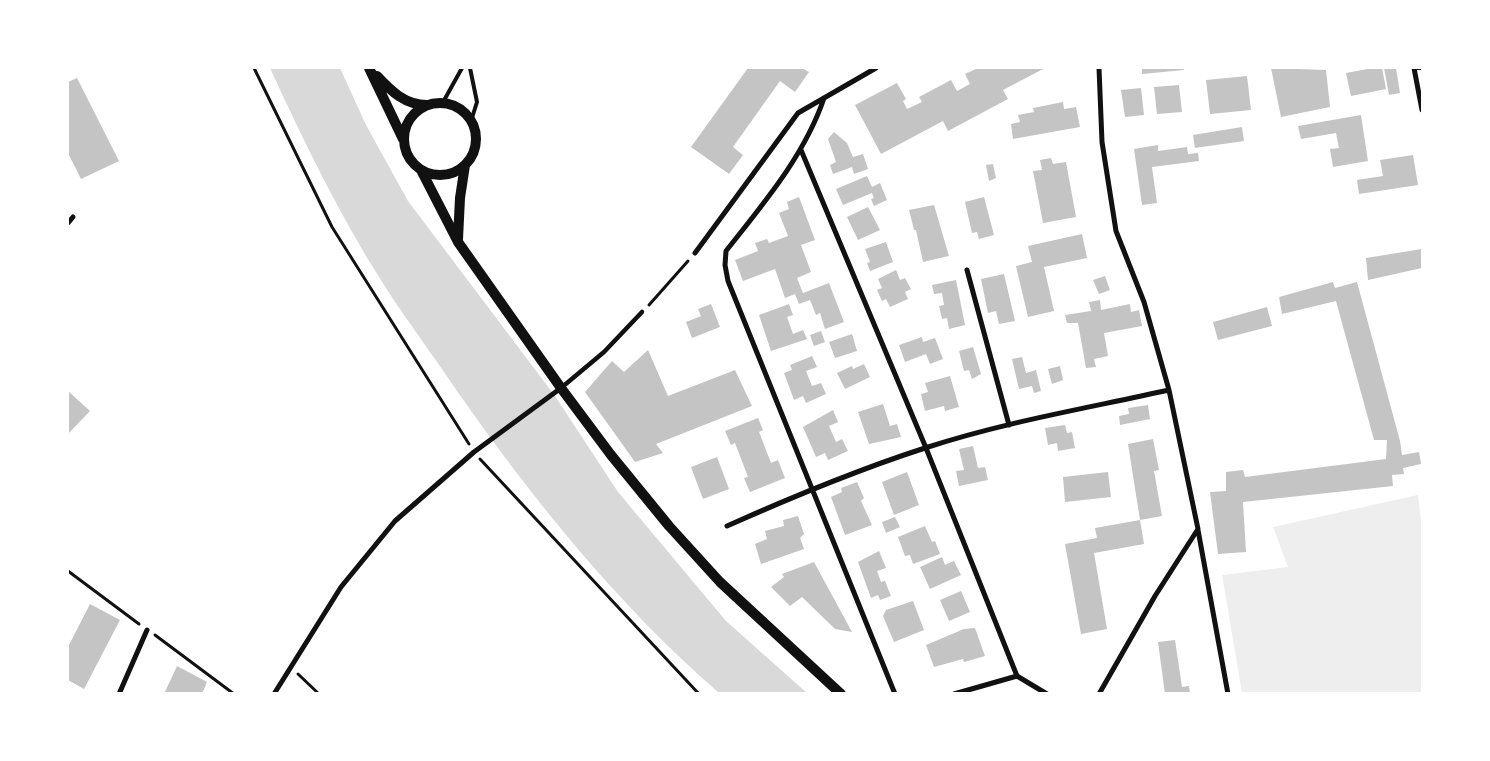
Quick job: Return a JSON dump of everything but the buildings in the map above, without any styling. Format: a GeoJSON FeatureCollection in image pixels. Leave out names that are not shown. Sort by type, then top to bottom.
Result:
{"type":"FeatureCollection","features":[{"type":"Feature","properties":{"kind":"main road"},"geometry":{"type":"LineString","coordinates":[[369,68],[402,99],[414,105],[442,104],[454,106],[464,112],[471,121],[476,132],[476,144],[472,156],[466,165],[456,172],[444,175],[432,174],[421,170]]}},
{"type":"Feature","properties":{"kind":"main road"},"geometry":{"type":"LineString","coordinates":[[369,68],[404,140],[406,152],[412,162],[421,170],[458,242],[557,390],[669,526],[720,582],[841,694]]}},
{"type":"Feature","properties":{"kind":"main road"},"geometry":{"type":"LineString","coordinates":[[404,140],[406,128],[411,118],[420,110],[430,105]]}},
{"type":"Feature","properties":{"kind":"main road"},"geometry":{"type":"LineString","coordinates":[[458,242],[459,214],[466,165]]}},
{"type":"Feature","properties":{"kind":"street"},"geometry":{"type":"LineString","coordinates":[[695,253],[798,113],[876,68]]}},
{"type":"Feature","properties":{"kind":"street"},"geometry":{"type":"LineString","coordinates":[[1099,68],[1102,142],[1116,231],[1144,302],[1169,390],[1198,529],[1228,694]]}},
{"type":"Feature","properties":{"kind":"street"},"geometry":{"type":"LineString","coordinates":[[1414,68],[1422,110]]}},
{"type":"Feature","properties":{"kind":"street"},"geometry":{"type":"LineString","coordinates":[[824,98],[815,125],[801,150],[726,250],[725,265],[728,281],[895,694]]}},
{"type":"Feature","properties":{"kind":"street"},"geometry":{"type":"LineString","coordinates":[[801,150],[926,448],[1018,676],[1047,694]]}},
{"type":"Feature","properties":{"kind":"street"},"geometry":{"type":"LineString","coordinates":[[68,223],[73,217]]}},
{"type":"Feature","properties":{"kind":"street"},"geometry":{"type":"LineString","coordinates":[[967,270],[1009,425]]}},
{"type":"Feature","properties":{"kind":"street"},"geometry":{"type":"LineString","coordinates":[[274,694],[340,586],[395,521],[476,450],[557,390],[597,357],[642,312]]}},
{"type":"Feature","properties":{"kind":"street"},"geometry":{"type":"LineString","coordinates":[[728,526],[813,488],[926,448],[1009,425],[1169,390]]}},
{"type":"Feature","properties":{"kind":"street"},"geometry":{"type":"LineString","coordinates":[[1099,694],[1155,596],[1198,529]]}},
{"type":"Feature","properties":{"kind":"street"},"geometry":{"type":"LineString","coordinates":[[118,694],[147,630]]}},
{"type":"Feature","properties":{"kind":"street"},"geometry":{"type":"LineString","coordinates":[[954,694],[1018,676]]}},
{"type":"Feature","properties":{"kind":"lane"},"geometry":{"type":"LineString","coordinates":[[442,104],[462,68]]}},
{"type":"Feature","properties":{"kind":"lane"},"geometry":{"type":"LineString","coordinates":[[470,68],[477,102],[471,121]]}},
{"type":"Feature","properties":{"kind":"lane"},"geometry":{"type":"LineString","coordinates":[[1414,68],[1422,68]]}},
{"type":"Feature","properties":{"kind":"path"},"geometry":{"type":"LineString","coordinates":[[254,68],[332,228],[476,450],[699,694]]}},
{"type":"Feature","properties":{"kind":"path"},"geometry":{"type":"LineString","coordinates":[[642,312],[695,253]]}},
{"type":"Feature","properties":{"kind":"path"},"geometry":{"type":"LineString","coordinates":[[290,666],[319,694]]}},
{"type":"Feature","properties":{"kind":"shaded area"},"geometry":{"type":"Polygon","coordinates":[[[270,68],[340,68],[366,125],[408,201],[555,396],[618,492],[726,621],[807,693],[719,693],[646,624],[579,550],[547,512],[486,432],[384,285],[352,232],[323,178],[270,68]]]}},
{"type":"Feature","properties":{"kind":"shaded area"},"geometry":{"type":"Polygon","coordinates":[[[1418,495],[1422,529],[1422,693],[1242,693],[1222,575],[1288,567],[1273,527],[1418,495]]]}}]}
